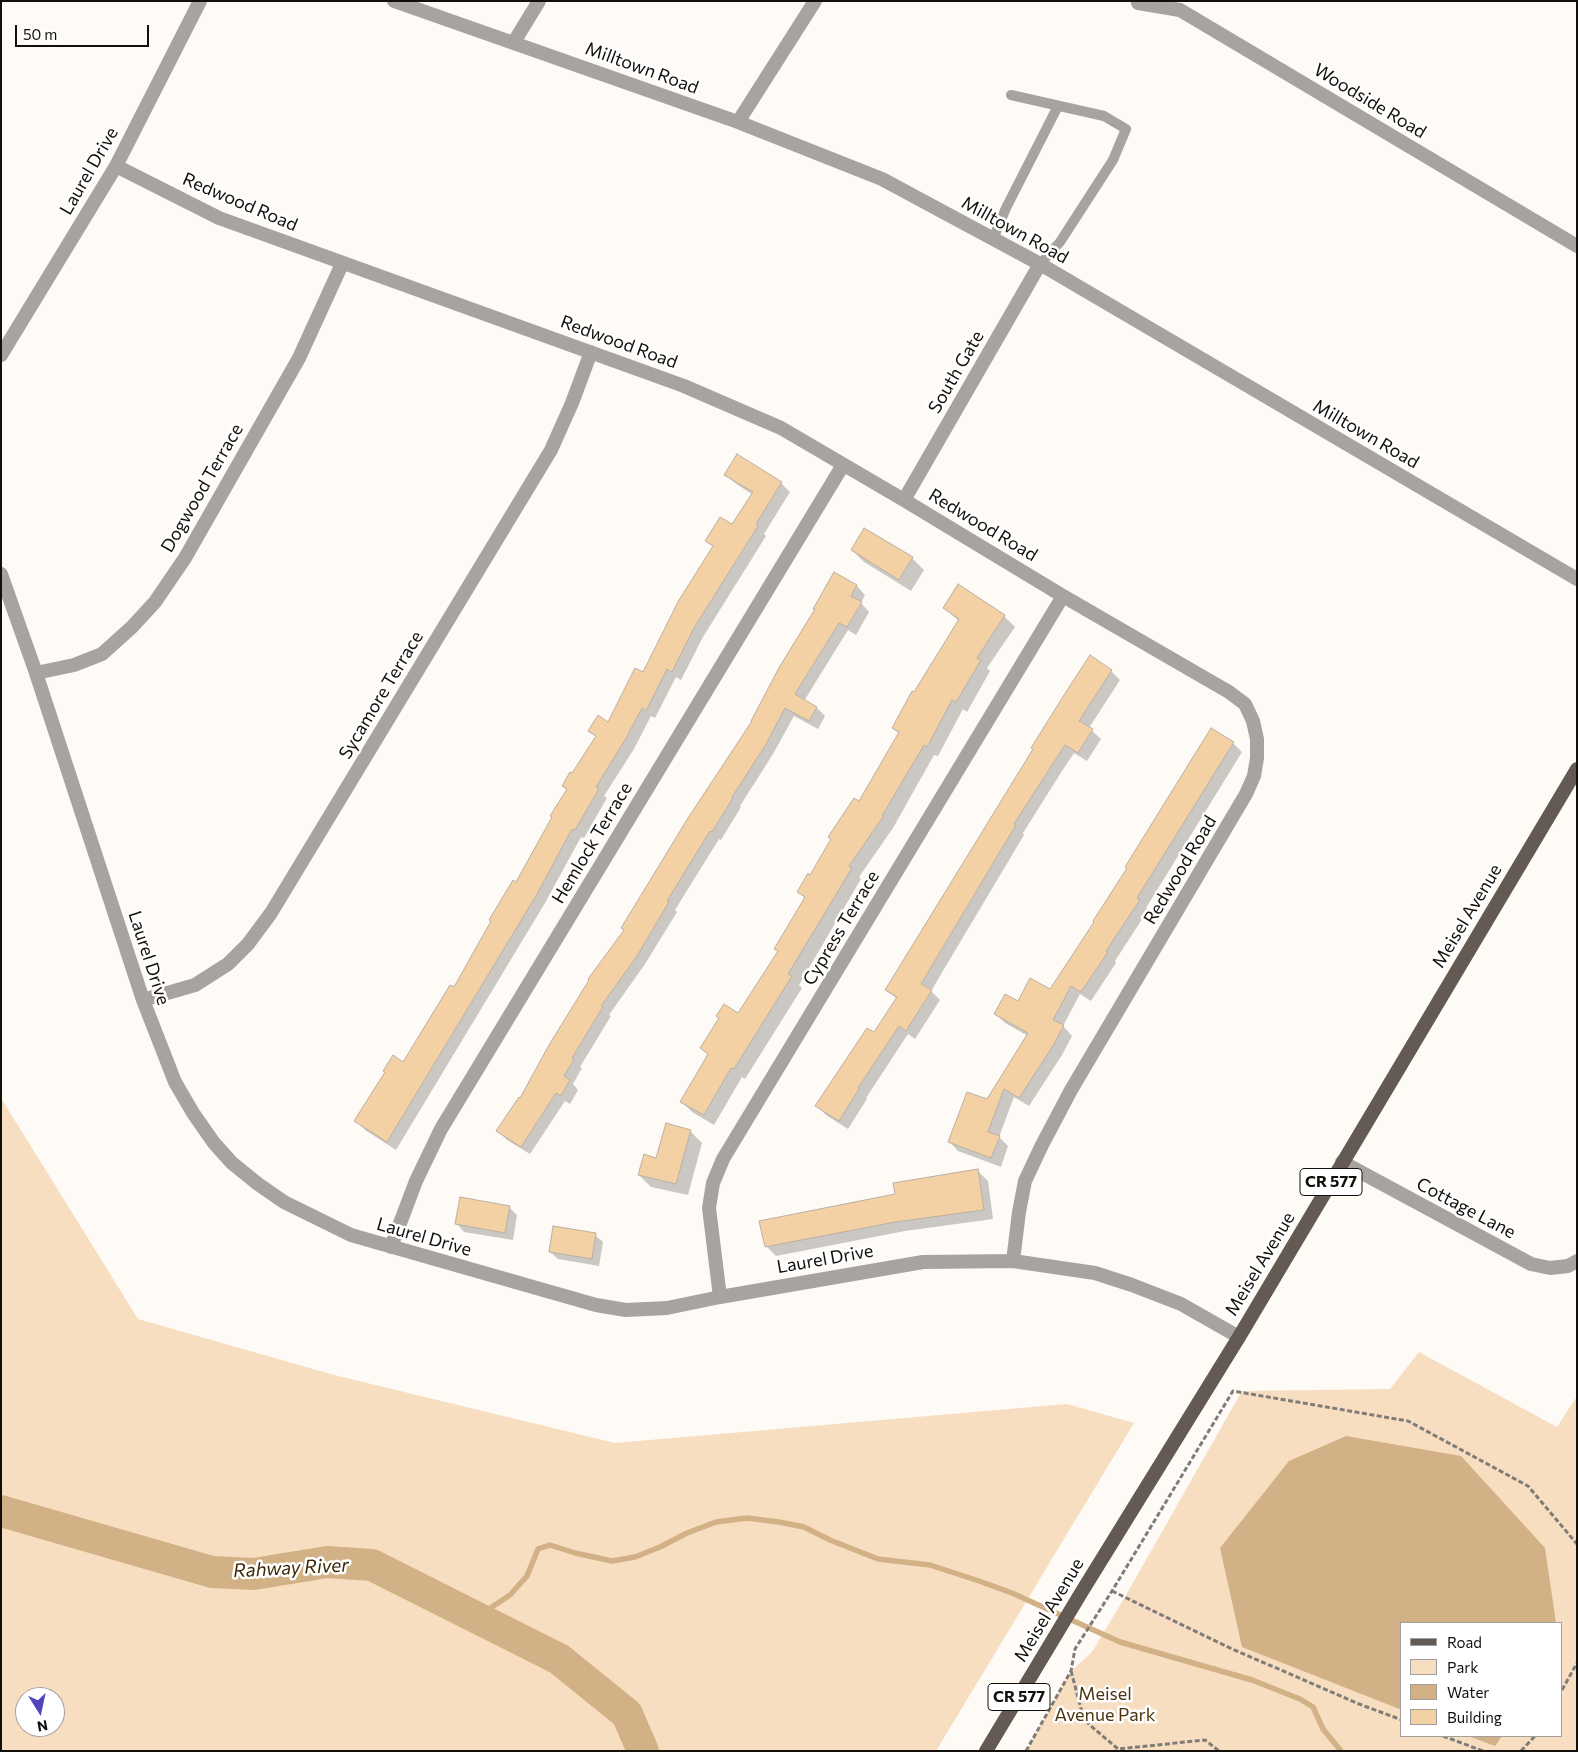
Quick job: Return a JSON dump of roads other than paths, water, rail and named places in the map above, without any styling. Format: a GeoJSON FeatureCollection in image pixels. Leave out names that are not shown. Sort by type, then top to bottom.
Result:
{"type":"FeatureCollection","features":[{"type":"Feature","properties":{"kind":"main road","name":"Meisel Avenue"},"geometry":{"type":"LineString","coordinates":[[986,1751],[1238,1337],[1577,769]]}},
{"type":"Feature","properties":{"kind":"street","name":"Laurel Drive"},"geometry":{"type":"LineString","coordinates":[[1,355],[116,166],[200,1]]}},
{"type":"Feature","properties":{"kind":"street","name":"Milltown Road"},"geometry":{"type":"LineString","coordinates":[[394,1],[738,122],[882,179],[1040,264],[1577,579]]}},
{"type":"Feature","properties":{"kind":"street"},"geometry":{"type":"LineString","coordinates":[[514,42],[539,1]]}},
{"type":"Feature","properties":{"kind":"street"},"geometry":{"type":"LineString","coordinates":[[738,122],[815,1]]}},
{"type":"Feature","properties":{"kind":"street","name":"Woodside Road"},"geometry":{"type":"LineString","coordinates":[[1138,3],[1180,10],[1577,246]]}},
{"type":"Feature","properties":{"kind":"street","name":"Redwood Road"},"geometry":{"type":"LineString","coordinates":[[116,166],[219,218],[684,386],[781,428],[1063,596],[1229,692],[1245,704],[1253,721],[1257,739],[1257,758],[1254,776],[1246,794],[1071,1090],[1042,1144],[1026,1181],[1019,1212],[1013,1261]]}},
{"type":"Feature","properties":{"kind":"street","name":"Dogwood Terrace"},"geometry":{"type":"LineString","coordinates":[[36,673],[74,665],[102,654],[132,627],[155,602],[185,558],[299,358],[342,264]]}},
{"type":"Feature","properties":{"kind":"street","name":"South Gate"},"geometry":{"type":"LineString","coordinates":[[904,500],[1040,264]]}},
{"type":"Feature","properties":{"kind":"street","name":"Sycamore Terrace"},"geometry":{"type":"LineString","coordinates":[[143,1000],[196,985],[228,964],[248,944],[271,913],[550,450],[572,403],[592,352]]}},
{"type":"Feature","properties":{"kind":"street","name":"Hemlock Terrace"},"geometry":{"type":"LineString","coordinates":[[391,1248],[416,1181],[441,1129],[843,466]]}},
{"type":"Feature","properties":{"kind":"street","name":"Laurel Drive"},"geometry":{"type":"LineString","coordinates":[[1,574],[36,673],[143,1000],[175,1082],[193,1113],[214,1143],[232,1163],[284,1202],[352,1235],[391,1248],[596,1305],[626,1310],[667,1308],[720,1296],[923,1262],[1013,1261],[1095,1273],[1132,1285],[1181,1304],[1238,1337]]}},
{"type":"Feature","properties":{"kind":"street","name":"Cypress Terrace"},"geometry":{"type":"LineString","coordinates":[[720,1296],[709,1208],[713,1183],[723,1159],[1063,596]]}},
{"type":"Feature","properties":{"kind":"street","name":"Cottage Lane"},"geometry":{"type":"LineString","coordinates":[[1342,1162],[1531,1264],[1550,1268],[1568,1266],[1577,1262]]}},
{"type":"Feature","properties":{"kind":"lane"},"geometry":{"type":"LineString","coordinates":[[1012,95],[1104,116],[1126,128],[1113,160],[1060,242],[1040,264]]}},
{"type":"Feature","properties":{"kind":"lane"},"geometry":{"type":"LineString","coordinates":[[993,239],[1006,208],[1058,106]]}},
{"type":"Feature","properties":{"kind":"water"},"geometry":{"type":"Polygon","coordinates":[[[1346,1436],[1461,1456],[1545,1548],[1556,1622],[1400,1622],[1400,1709],[1242,1647],[1220,1548],[1289,1461],[1346,1436]]]}},
{"type":"Feature","properties":{"kind":"water"},"geometry":{"type":"Polygon","coordinates":[[[1471,1737],[1501,1737],[1495,1746],[1471,1737]]]}},
{"type":"Feature","properties":{"kind":"waterway","name":"Rahway River"},"geometry":{"type":"LineString","coordinates":[[1,1511],[212,1572],[254,1574],[327,1562],[372,1565],[559,1659],[627,1714],[643,1751]]}},
{"type":"Feature","properties":{"kind":"waterway"},"geometry":{"type":"LineString","coordinates":[[477,1617],[510,1595],[527,1576],[538,1549],[550,1545],[612,1561],[635,1557],[716,1522],[747,1518],[779,1522],[804,1527],[830,1540],[878,1559],[930,1565],[979,1581],[1012,1593],[1120,1642],[1252,1680],[1300,1699],[1313,1707],[1323,1729],[1341,1751]]}},
{"type":"Feature","properties":{"kind":"park label","name":"Meisel Avenue Park"},"geometry":{"type":"Point","coordinates":[1105,1704]}}]}
